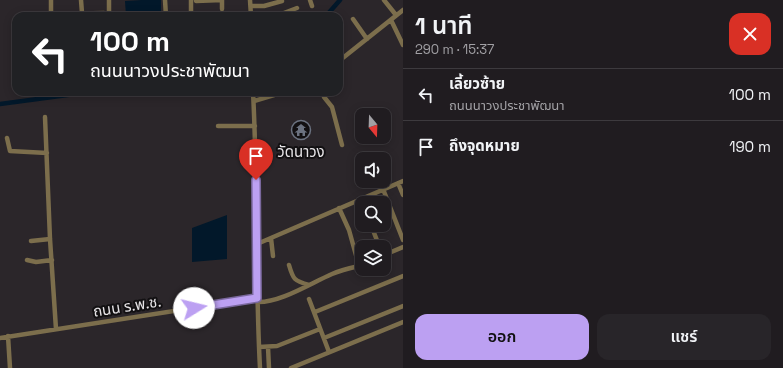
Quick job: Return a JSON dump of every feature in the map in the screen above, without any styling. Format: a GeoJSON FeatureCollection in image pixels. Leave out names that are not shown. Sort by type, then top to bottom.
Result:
{"type":"FeatureCollection","features":[{"type":"Feature","properties":{"kind":"street"},"geometry":{"type":"LineString","coordinates":[[51,0],[51,12]]}},
{"type":"Feature","properties":{"kind":"street"},"geometry":{"type":"LineString","coordinates":[[82,0],[82,12]]}},
{"type":"Feature","properties":{"kind":"street"},"geometry":{"type":"LineString","coordinates":[[109,0],[109,12]]}},
{"type":"Feature","properties":{"kind":"street"},"geometry":{"type":"LineString","coordinates":[[165,0],[166,12]]}},
{"type":"Feature","properties":{"kind":"street"},"geometry":{"type":"LineString","coordinates":[[192,12],[193,0],[222,0],[222,9]]}},
{"type":"Feature","properties":{"kind":"street"},"geometry":{"type":"LineString","coordinates":[[250,0],[251,12]]}},
{"type":"Feature","properties":{"kind":"street"},"geometry":{"type":"LineString","coordinates":[[310,0],[312,6]]}},
{"type":"Feature","properties":{"kind":"street"},"geometry":{"type":"LineString","coordinates":[[384,0],[396,15]]}},
{"type":"Feature","properties":{"kind":"street"},"geometry":{"type":"LineString","coordinates":[[251,6],[264,6],[282,1]]}},
{"type":"Feature","properties":{"kind":"street"},"geometry":{"type":"LineString","coordinates":[[287,12],[298,8]]}},
{"type":"Feature","properties":{"kind":"street"},"geometry":{"type":"LineString","coordinates":[[343,58],[403,10]]}},
{"type":"Feature","properties":{"kind":"street"},"geometry":{"type":"LineString","coordinates":[[353,19],[367,39]]}},
{"type":"Feature","properties":{"kind":"street"},"geometry":{"type":"LineString","coordinates":[[390,20],[403,45]]}},
{"type":"Feature","properties":{"kind":"street"},"geometry":{"type":"LineString","coordinates":[[253,96],[257,300],[260,368]]}},
{"type":"Feature","properties":{"kind":"street"},"geometry":{"type":"LineString","coordinates":[[254,101],[271,96]]}},
{"type":"Feature","properties":{"kind":"street"},"geometry":{"type":"LineString","coordinates":[[324,96],[332,107],[342,145]]}},
{"type":"Feature","properties":{"kind":"street"},"geometry":{"type":"LineString","coordinates":[[45,117],[50,239],[56,329]]}},
{"type":"Feature","properties":{"kind":"street"},"geometry":{"type":"LineString","coordinates":[[218,126],[255,126]]}},
{"type":"Feature","properties":{"kind":"street"},"geometry":{"type":"LineString","coordinates":[[7,138],[8,148],[10,151],[47,153]]}},
{"type":"Feature","properties":{"kind":"street"},"geometry":{"type":"LineString","coordinates":[[371,196],[383,189],[401,182],[403,195]]}},
{"type":"Feature","properties":{"kind":"street"},"geometry":{"type":"LineString","coordinates":[[383,189],[403,240]]}},
{"type":"Feature","properties":{"kind":"street"},"geometry":{"type":"LineString","coordinates":[[257,244],[339,208],[355,203]]}},
{"type":"Feature","properties":{"kind":"street"},"geometry":{"type":"LineString","coordinates":[[339,208],[355,248]]}},
{"type":"Feature","properties":{"kind":"street"},"geometry":{"type":"LineString","coordinates":[[271,238],[273,256]]}},
{"type":"Feature","properties":{"kind":"street"},"geometry":{"type":"LineString","coordinates":[[31,241],[50,239]]}},
{"type":"Feature","properties":{"kind":"street"},"geometry":{"type":"LineString","coordinates":[[391,252],[403,247]]}},
{"type":"Feature","properties":{"kind":"street"},"geometry":{"type":"LineString","coordinates":[[28,260],[36,262],[52,260]]}},
{"type":"Feature","properties":{"kind":"street"},"geometry":{"type":"LineString","coordinates":[[289,265],[292,276],[295,280],[309,285]]}},
{"type":"Feature","properties":{"kind":"street","name":"ถนน ร.พ.ช."},"geometry":{"type":"LineString","coordinates":[[0,338],[257,300],[264,302],[276,299],[335,273],[355,267]]}},
{"type":"Feature","properties":{"kind":"street"},"geometry":{"type":"LineString","coordinates":[[315,312],[403,276]]}},
{"type":"Feature","properties":{"kind":"street"},"geometry":{"type":"LineString","coordinates":[[309,298],[329,352]]}},
{"type":"Feature","properties":{"kind":"street"},"geometry":{"type":"LineString","coordinates":[[324,338],[403,306]]}},
{"type":"Feature","properties":{"kind":"street"},"geometry":{"type":"LineString","coordinates":[[291,368],[403,322]]}},
{"type":"Feature","properties":{"kind":"street"},"geometry":{"type":"LineString","coordinates":[[259,347],[278,346],[320,329]]}},
{"type":"Feature","properties":{"kind":"street"},"geometry":{"type":"LineString","coordinates":[[8,336],[10,368]]}},
{"type":"Feature","properties":{"kind":"street"},"geometry":{"type":"LineString","coordinates":[[268,347],[269,368]]}},
{"type":"Feature","properties":{"kind":"water"},"geometry":{"type":"Polygon","coordinates":[[[161,0],[161,12],[126,12],[125,1],[161,0]]]}},
{"type":"Feature","properties":{"kind":"water"},"geometry":{"type":"Polygon","coordinates":[[[227,215],[227,259],[192,262],[192,228],[227,215]]]}},
{"type":"Feature","properties":{"kind":"waterway"},"geometry":{"type":"LineString","coordinates":[[330,12],[340,0]]}},
{"type":"Feature","properties":{"kind":"waterway"},"geometry":{"type":"LineString","coordinates":[[0,104],[60,96]]}},
{"type":"Feature","properties":{"kind":"place","name":"วัดนาวง"},"geometry":{"type":"Point","coordinates":[301,130]}},
{"type":"Feature","properties":{"kind":"route"},"geometry":{"type":"LineString","coordinates":[[194,308],[257,298],[256,180]]}}]}
